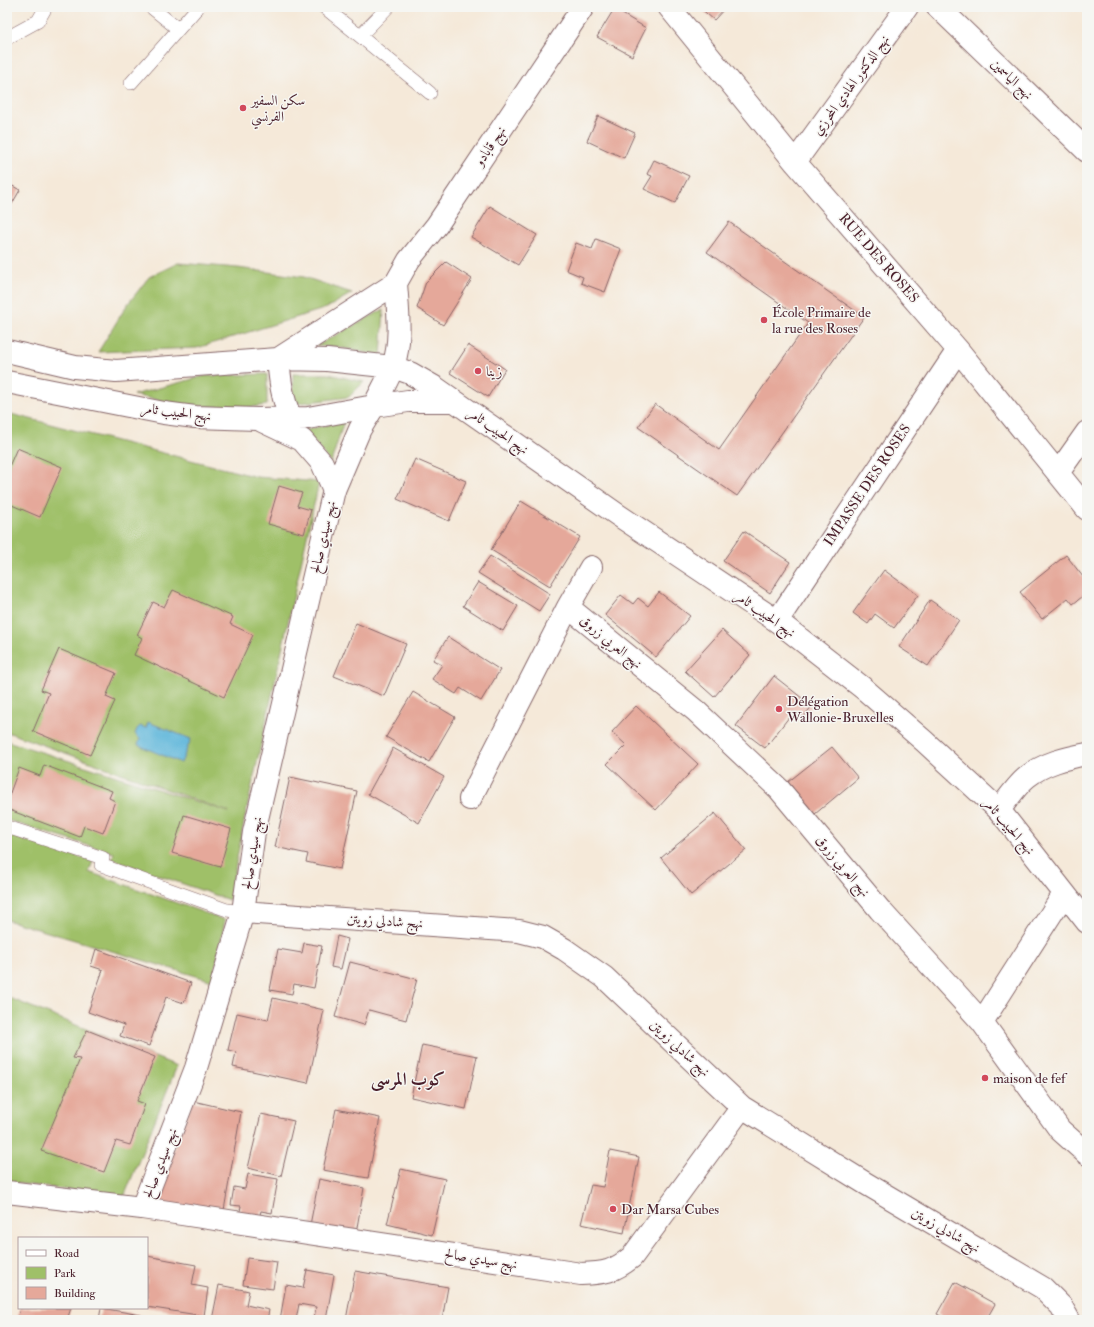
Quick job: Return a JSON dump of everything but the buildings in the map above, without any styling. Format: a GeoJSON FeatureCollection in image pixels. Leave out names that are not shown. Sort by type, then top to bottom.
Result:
{"type":"FeatureCollection","features":[{"type":"Feature","properties":{"kind":"street","name":"نهج قابادو"},"geometry":{"type":"LineString","coordinates":[[396,284],[409,260],[437,225],[583,7]]}},
{"type":"Feature","properties":{"kind":"street","name":"RUE DES ROSES"},"geometry":{"type":"LineString","coordinates":[[669,7],[795,162],[958,350],[1087,509]]}},
{"type":"Feature","properties":{"kind":"street","name":"نهج الدكتور الهادي المحرزي"},"geometry":{"type":"LineString","coordinates":[[795,162],[906,7]]}},
{"type":"Feature","properties":{"kind":"street","name":"نهج الياسمين"},"geometry":{"type":"LineString","coordinates":[[938,7],[1087,151]]}},
{"type":"Feature","properties":{"kind":"street"},"geometry":{"type":"LineString","coordinates":[[291,418],[283,397],[278,359],[396,284]]}},
{"type":"Feature","properties":{"kind":"street"},"geometry":{"type":"LineString","coordinates":[[374,406],[393,367],[397,350],[396,284]]}},
{"type":"Feature","properties":{"kind":"street","name":"IMPASSE DES ROSES"},"geometry":{"type":"LineString","coordinates":[[777,621],[958,350]]}},
{"type":"Feature","properties":{"kind":"street","name":"نهج الحبيب ثامر"},"geometry":{"type":"LineString","coordinates":[[7,351],[75,367],[116,372],[278,359],[327,360],[393,367],[422,379],[618,515],[777,621],[863,688],[924,741],[999,810],[1087,922]]}},
{"type":"Feature","properties":{"kind":"street","name":"نهج الحبيب ثامر"},"geometry":{"type":"LineString","coordinates":[[7,382],[164,413],[257,419],[308,418],[408,401],[453,400]]}},
{"type":"Feature","properties":{"kind":"street","name":"نهج سيدي صالح"},"geometry":{"type":"LineString","coordinates":[[142,1208],[196,1068],[243,912],[254,832],[334,490],[360,429],[374,406]]}},
{"type":"Feature","properties":{"kind":"street"},"geometry":{"type":"LineString","coordinates":[[257,419],[302,440],[322,463],[334,490]]}},
{"type":"Feature","properties":{"kind":"street"},"geometry":{"type":"LineString","coordinates":[[1058,473],[1087,432]]}},
{"type":"Feature","properties":{"kind":"street","name":"نهج العربي زروق"},"geometry":{"type":"LineString","coordinates":[[470,799],[568,607],[591,567]]}},
{"type":"Feature","properties":{"kind":"street","name":"نهج العربي زروق"},"geometry":{"type":"LineString","coordinates":[[568,607],[696,711],[779,789],[886,916],[982,1022],[1060,1130],[1087,1154]]}},
{"type":"Feature","properties":{"kind":"street"},"geometry":{"type":"LineString","coordinates":[[999,810],[1026,777],[1032,773],[1045,765],[1065,758],[1087,754]]}},
{"type":"Feature","properties":{"kind":"street"},"geometry":{"type":"LineString","coordinates":[[982,1022],[1064,894]]}},
{"type":"Feature","properties":{"kind":"street","name":"نهج شادلي زويتن"},"geometry":{"type":"LineString","coordinates":[[243,912],[519,931],[543,937],[564,949],[604,977],[742,1107],[864,1183],[1044,1288],[1061,1306],[1069,1320]]}},
{"type":"Feature","properties":{"kind":"street","name":"نهج سيدي صالح"},"geometry":{"type":"LineString","coordinates":[[7,1192],[142,1208],[581,1274],[603,1274],[620,1266],[632,1257],[742,1107]]}},
{"type":"Feature","properties":{"kind":"lane"},"geometry":{"type":"LineString","coordinates":[[7,38],[38,21],[46,7]]}},
{"type":"Feature","properties":{"kind":"lane"},"geometry":{"type":"LineString","coordinates":[[151,7],[178,29]]}},
{"type":"Feature","properties":{"kind":"lane"},"geometry":{"type":"LineString","coordinates":[[132,83],[198,7]]}},
{"type":"Feature","properties":{"kind":"lane"},"geometry":{"type":"LineString","coordinates":[[324,7],[430,93]]}},
{"type":"Feature","properties":{"kind":"lane"},"geometry":{"type":"LineString","coordinates":[[360,36],[388,7]]}},
{"type":"Feature","properties":{"kind":"lane"},"geometry":{"type":"LineString","coordinates":[[8,827],[103,858],[101,865],[109,868],[227,910],[243,912]]}},
{"type":"Feature","properties":{"kind":"green space"},"geometry":{"type":"Polygon","coordinates":[[[178,263],[238,268],[304,277],[352,293],[327,308],[197,348],[98,352],[127,305],[149,277],[178,263]]]}},
{"type":"Feature","properties":{"kind":"green space"},"geometry":{"type":"Polygon","coordinates":[[[384,309],[381,356],[338,347],[316,346],[384,309]]]}},
{"type":"Feature","properties":{"kind":"green space"},"geometry":{"type":"Polygon","coordinates":[[[267,374],[267,405],[244,408],[184,405],[133,395],[204,376],[267,374]]]}},
{"type":"Feature","properties":{"kind":"green space"},"geometry":{"type":"Polygon","coordinates":[[[293,374],[328,374],[364,382],[349,397],[293,404],[293,374]]]}},
{"type":"Feature","properties":{"kind":"green space"},"geometry":{"type":"Polygon","coordinates":[[[7,413],[257,477],[319,482],[245,817],[229,900],[112,859],[114,853],[7,820],[7,741],[229,812],[7,732],[7,413]]]}},
{"type":"Feature","properties":{"kind":"green space"},"geometry":{"type":"Polygon","coordinates":[[[344,421],[331,463],[305,430],[344,421]]]}},
{"type":"Feature","properties":{"kind":"green space"},"geometry":{"type":"Polygon","coordinates":[[[7,835],[93,861],[89,872],[225,920],[213,981],[7,920],[7,835]]]}},
{"type":"Feature","properties":{"kind":"green space"},"geometry":{"type":"Polygon","coordinates":[[[7,997],[177,1066],[124,1197],[7,1182],[7,997]]]}},
{"type":"Feature","properties":{"kind":"water"},"geometry":{"type":"Polygon","coordinates":[[[148,722],[191,739],[181,763],[138,745],[140,739],[135,734],[137,729],[140,726],[146,728],[148,722]]]}},
{"type":"Feature","properties":{"kind":"place","name":"سكن السفير الفرنسي"},"geometry":{"type":"Point","coordinates":[243,108]}},
{"type":"Feature","properties":{"kind":"place","name":"École Primaire de la rue des Roses"},"geometry":{"type":"Point","coordinates":[764,320]}},
{"type":"Feature","properties":{"kind":"place","name":"زينا"},"geometry":{"type":"Point","coordinates":[478,371]}},
{"type":"Feature","properties":{"kind":"place","name":"Délégation Wallonie-Bruxelles"},"geometry":{"type":"Point","coordinates":[779,709]}},
{"type":"Feature","properties":{"kind":"place","name":"maison de fef"},"geometry":{"type":"Point","coordinates":[985,1078]}},
{"type":"Feature","properties":{"kind":"place","name":"Dar Marsa Cubes"},"geometry":{"type":"Point","coordinates":[613,1209]}},
{"type":"Feature","properties":{"kind":"district","name":"كوب المرسى"},"geometry":{"type":"Point","coordinates":[408,1079]}}]}
